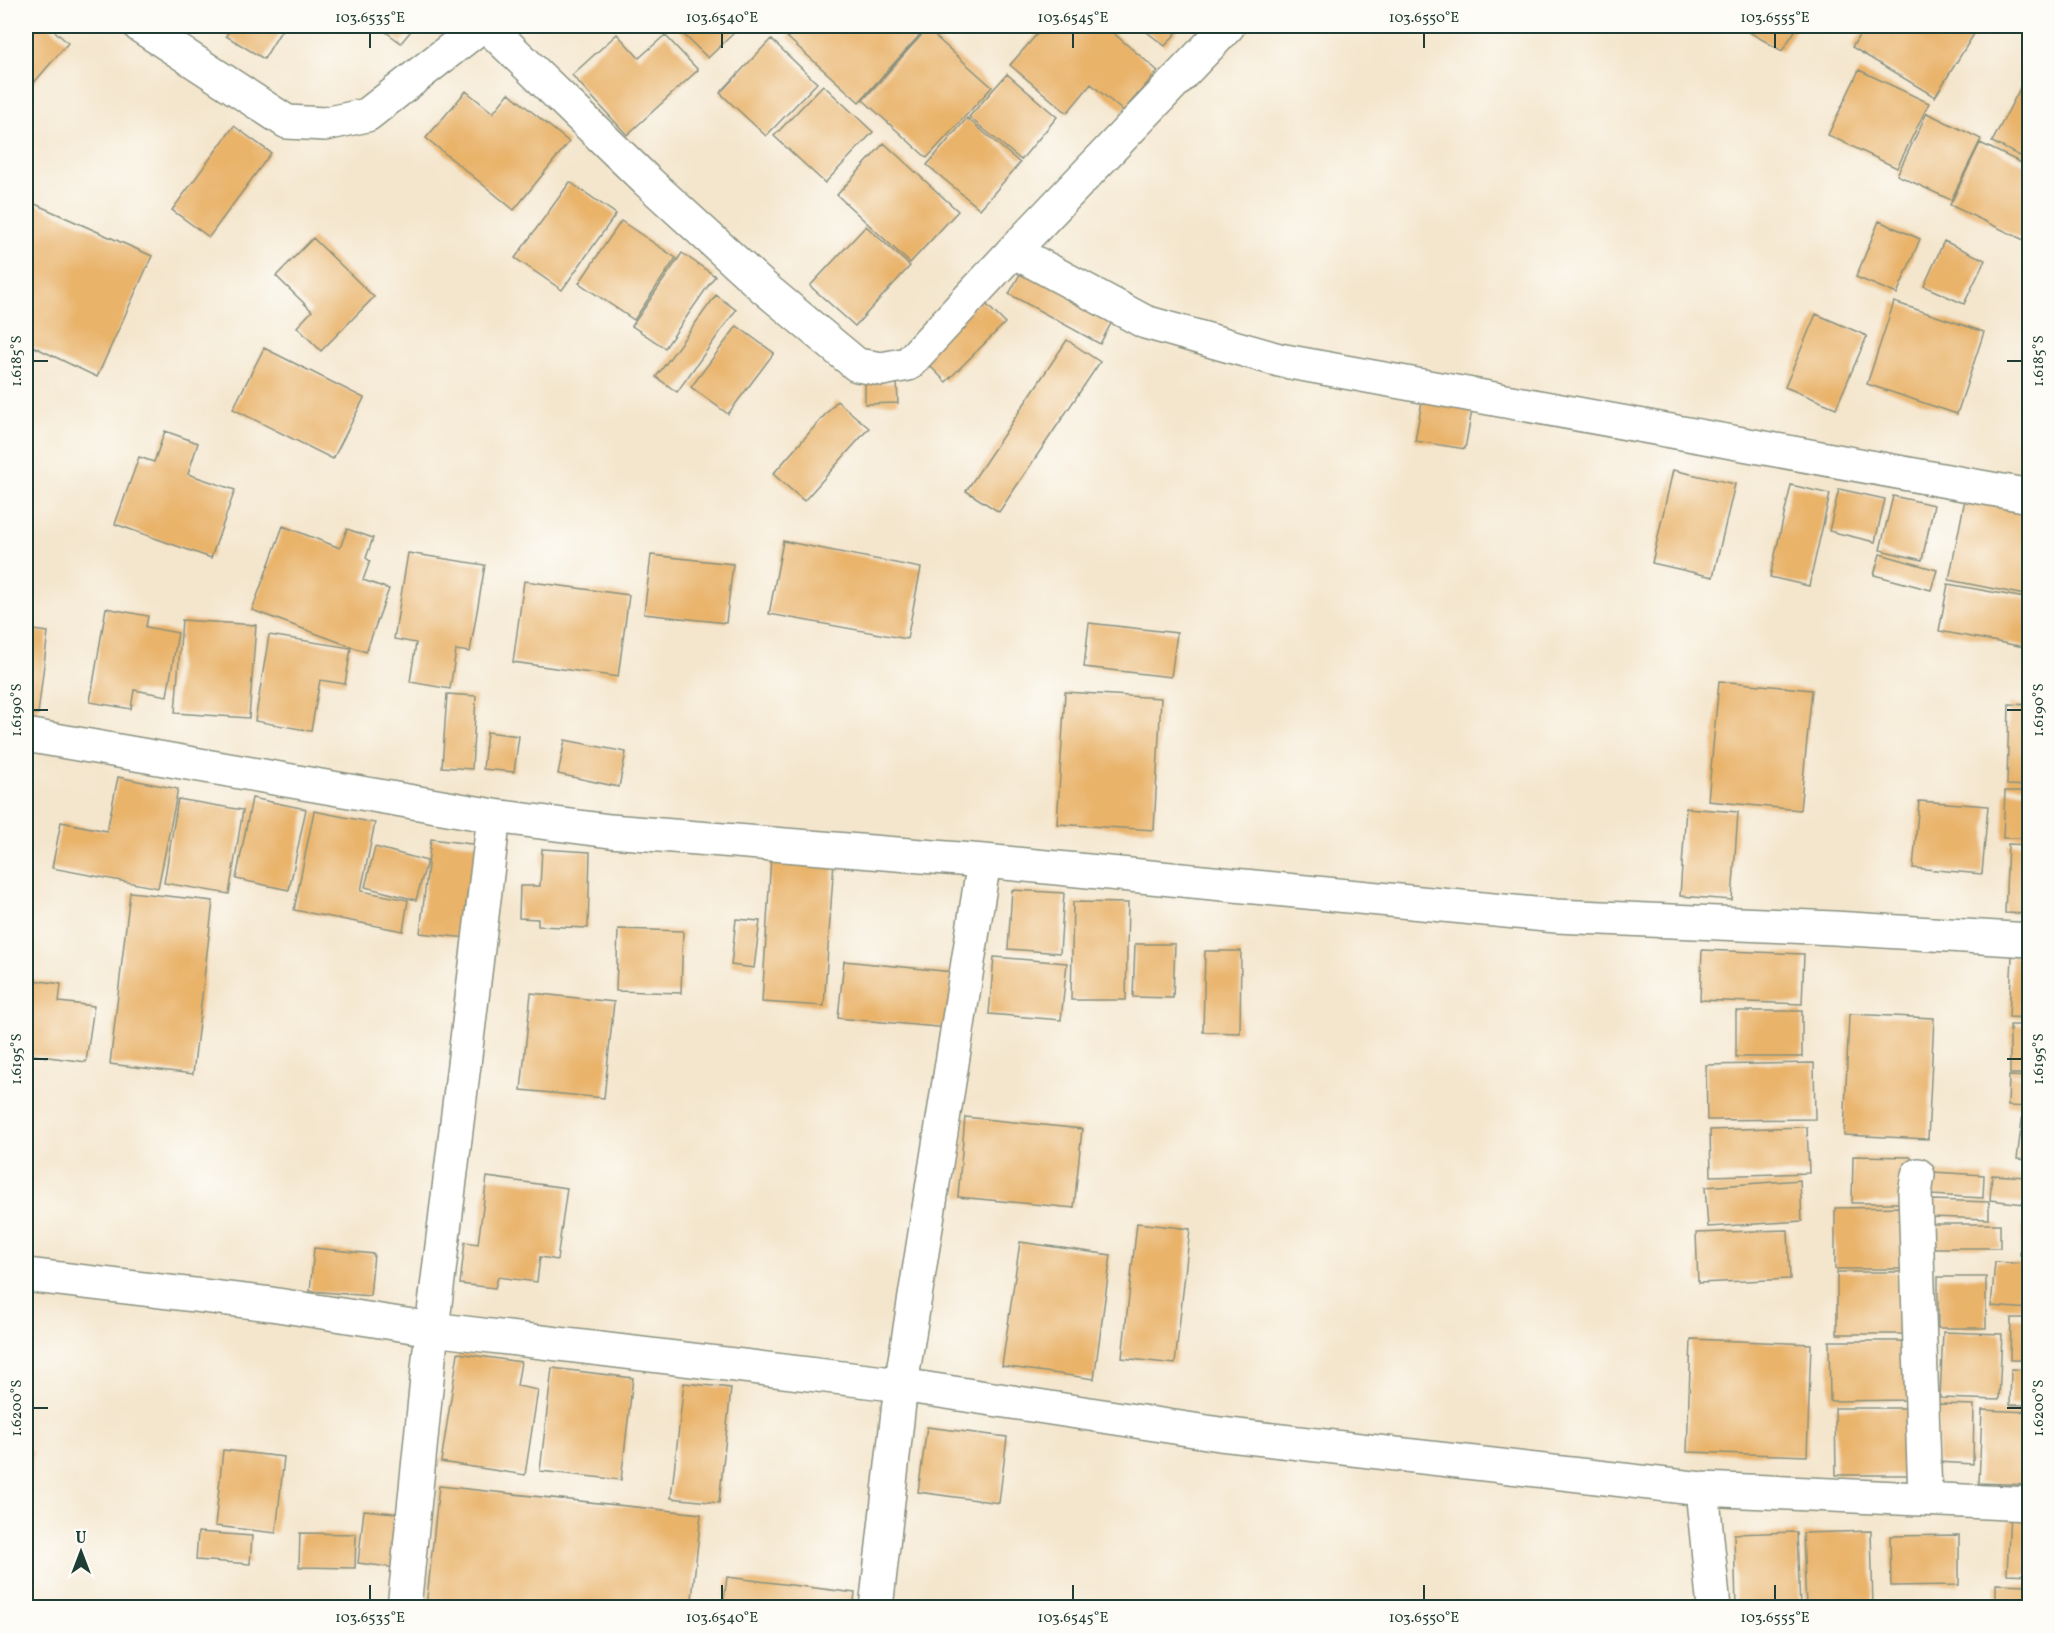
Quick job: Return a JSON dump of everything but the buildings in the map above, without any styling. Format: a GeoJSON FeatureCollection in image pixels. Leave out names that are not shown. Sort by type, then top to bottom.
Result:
{"type":"FeatureCollection","features":[{"type":"Feature","properties":{"kind":"street"},"geometry":{"type":"LineString","coordinates":[[140,26],[287,122],[326,124],[367,115],[481,26]]}},
{"type":"Feature","properties":{"kind":"street"},"geometry":{"type":"LineString","coordinates":[[487,26],[699,229],[762,286],[857,365],[882,369],[908,364],[1228,26]]}},
{"type":"Feature","properties":{"kind":"street"},"geometry":{"type":"LineString","coordinates":[[1013,251],[1145,322],[1279,360],[2030,495]]}},
{"type":"Feature","properties":{"kind":"street"},"geometry":{"type":"LineString","coordinates":[[26,735],[494,816],[610,831],[984,861],[1556,916],[1834,928],[2030,940]]}},
{"type":"Feature","properties":{"kind":"street"},"geometry":{"type":"LineString","coordinates":[[404,1608],[432,1329],[494,816]]}},
{"type":"Feature","properties":{"kind":"street"},"geometry":{"type":"LineString","coordinates":[[876,1608],[901,1385],[984,861]]}},
{"type":"Feature","properties":{"kind":"street"},"geometry":{"type":"LineString","coordinates":[[1918,1175],[1916,1193],[1925,1498]]}},
{"type":"Feature","properties":{"kind":"street"},"geometry":{"type":"LineString","coordinates":[[26,1275],[271,1305],[432,1329],[901,1385],[1220,1434],[1702,1489],[2030,1504]]}},
{"type":"Feature","properties":{"kind":"street"},"geometry":{"type":"LineString","coordinates":[[1702,1489],[1714,1608]]}}]}
